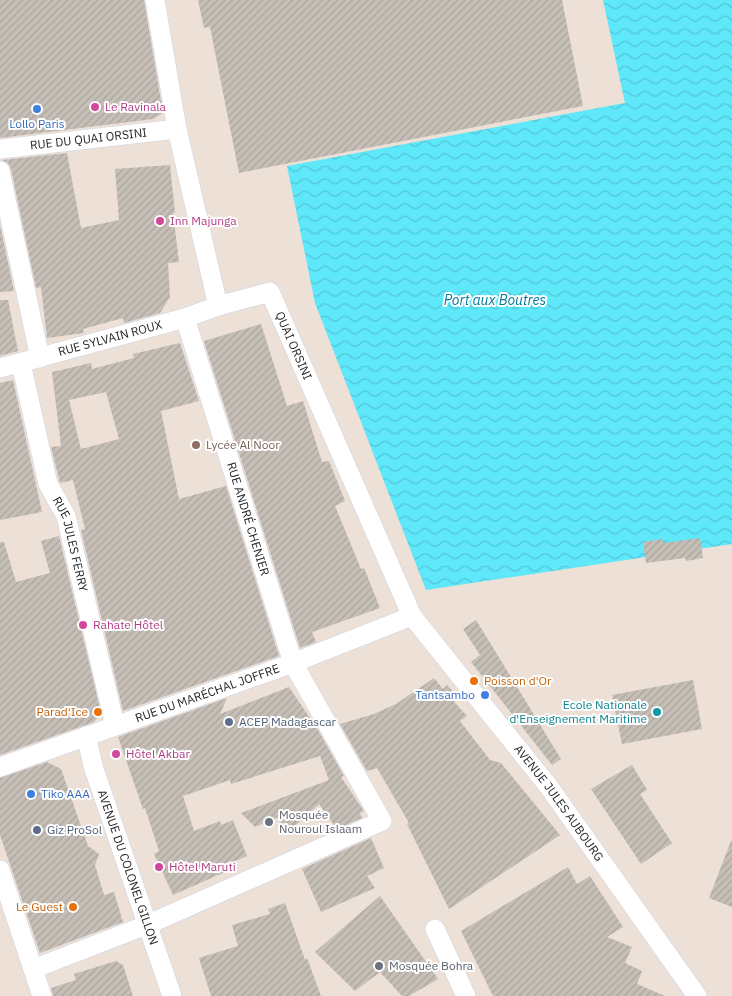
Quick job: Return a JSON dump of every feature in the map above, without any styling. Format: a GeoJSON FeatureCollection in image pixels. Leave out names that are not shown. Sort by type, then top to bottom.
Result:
{"type":"FeatureCollection","features":[{"type":"Feature","properties":{"kind":"street"},"geometry":{"type":"LineString","coordinates":[[155,0],[178,129],[218,306]]}},
{"type":"Feature","properties":{"kind":"street","name":"RUE DU QUAI ORSINI"},"geometry":{"type":"LineString","coordinates":[[0,149],[178,129]]}},
{"type":"Feature","properties":{"kind":"street"},"geometry":{"type":"LineString","coordinates":[[0,171],[40,358]]}},
{"type":"Feature","properties":{"kind":"street","name":"QUAI ORSINI"},"geometry":{"type":"LineString","coordinates":[[218,306],[270,292],[412,616]]}},
{"type":"Feature","properties":{"kind":"street","name":"RUE SYLVAIN ROUX"},"geometry":{"type":"LineString","coordinates":[[0,368],[185,318],[218,306]]}},
{"type":"Feature","properties":{"kind":"street","name":"RUE ANDRÉ CHENIER"},"geometry":{"type":"LineString","coordinates":[[148,924],[382,821],[293,662],[185,318]]}},
{"type":"Feature","properties":{"kind":"street","name":"RUE JULES FERRY"},"geometry":{"type":"LineString","coordinates":[[21,363],[48,484],[66,516],[115,726]]}},
{"type":"Feature","properties":{"kind":"street","name":"RUE DU MARÉCHAL JOFFRE"},"geometry":{"type":"LineString","coordinates":[[0,767],[293,662],[412,616]]}},
{"type":"Feature","properties":{"kind":"street","name":"AVENUE JULES AUBOURG"},"geometry":{"type":"LineString","coordinates":[[412,616],[549,787],[697,996]]}},
{"type":"Feature","properties":{"kind":"street","name":"AVENUE DU COLONEL GILLON"},"geometry":{"type":"LineString","coordinates":[[86,736],[94,769],[172,996]]}},
{"type":"Feature","properties":{"kind":"street"},"geometry":{"type":"LineString","coordinates":[[0,870],[42,996]]}},
{"type":"Feature","properties":{"kind":"street"},"geometry":{"type":"LineString","coordinates":[[33,969],[148,924]]}},
{"type":"Feature","properties":{"kind":"street"},"geometry":{"type":"LineString","coordinates":[[435,929],[466,996]]}},
{"type":"Feature","properties":{"kind":"water","name":"Port aux Boutres"},"geometry":{"type":"Polygon","coordinates":[[[603,0],[732,0],[732,544],[426,590],[315,303],[287,166],[625,103],[603,0]]]}},
{"type":"Feature","properties":{"kind":"building"},"geometry":{"type":"Polygon","coordinates":[[[0,0],[144,0],[163,113],[153,119],[0,138],[0,0]]]}},
{"type":"Feature","properties":{"kind":"building"},"geometry":{"type":"Polygon","coordinates":[[[198,0],[562,0],[583,106],[239,173],[210,27],[204,28],[198,0]]]}},
{"type":"Feature","properties":{"kind":"building"},"geometry":{"type":"Polygon","coordinates":[[[67,153],[81,228],[119,220],[115,169],[170,165],[179,262],[168,263],[170,297],[160,313],[124,323],[123,318],[83,329],[84,333],[47,338],[41,287],[36,288],[11,169],[8,163],[2,160],[67,153]]]}},
{"type":"Feature","properties":{"kind":"building"},"geometry":{"type":"Polygon","coordinates":[[[0,225],[14,291],[0,292],[0,225]]]}},
{"type":"Feature","properties":{"kind":"building"},"geometry":{"type":"Polygon","coordinates":[[[0,300],[8,300],[18,351],[0,356],[0,300]]]}},
{"type":"Feature","properties":{"kind":"building"},"geometry":{"type":"Polygon","coordinates":[[[261,324],[287,406],[303,401],[322,462],[329,461],[345,501],[335,506],[361,569],[364,568],[380,608],[312,632],[316,642],[300,648],[204,341],[261,324]]]}},
{"type":"Feature","properties":{"kind":"building"},"geometry":{"type":"Polygon","coordinates":[[[180,343],[199,401],[161,411],[179,499],[226,486],[279,656],[123,711],[81,530],[85,529],[73,480],[60,483],[51,447],[61,446],[52,372],[91,363],[92,369],[134,358],[133,354],[180,343]],[[106,392],[69,400],[81,449],[119,439],[106,392]]]}},
{"type":"Feature","properties":{"kind":"building"},"geometry":{"type":"Polygon","coordinates":[[[13,380],[42,512],[0,520],[0,383],[13,380]]]}},
{"type":"Feature","properties":{"kind":"building"},"geometry":{"type":"Polygon","coordinates":[[[59,536],[101,713],[94,722],[0,755],[0,542],[4,542],[16,582],[50,573],[41,541],[59,536]]]}},
{"type":"Feature","properties":{"kind":"building"},"geometry":{"type":"Polygon","coordinates":[[[700,538],[703,558],[686,561],[685,558],[646,563],[643,542],[663,539],[663,543],[700,538]]]}},
{"type":"Feature","properties":{"kind":"building"},"geometry":{"type":"Polygon","coordinates":[[[476,620],[561,759],[552,765],[471,662],[480,655],[463,629],[476,620]]]}},
{"type":"Feature","properties":{"kind":"building"},"geometry":{"type":"Polygon","coordinates":[[[434,678],[443,689],[447,685],[459,698],[454,702],[467,716],[460,721],[490,760],[501,763],[560,835],[449,909],[407,824],[409,823],[377,768],[367,771],[340,724],[374,714],[396,704],[434,678]]]}},
{"type":"Feature","properties":{"kind":"building","name":"Ecole Nationale d'Enseignement Maritime"},"geometry":{"type":"Polygon","coordinates":[[[693,680],[702,729],[622,744],[612,695],[693,680]]]}},
{"type":"Feature","properties":{"kind":"building"},"geometry":{"type":"Polygon","coordinates":[[[289,687],[318,730],[344,776],[341,777],[364,811],[360,813],[362,818],[337,829],[319,804],[286,834],[279,817],[255,827],[241,813],[329,780],[320,756],[231,784],[230,780],[183,796],[194,831],[220,821],[221,825],[233,820],[247,856],[223,868],[225,872],[173,895],[154,854],[159,851],[118,737],[227,698],[220,714],[289,687]]]}},
{"type":"Feature","properties":{"kind":"building"},"geometry":{"type":"Polygon","coordinates":[[[47,762],[61,769],[88,846],[99,854],[95,865],[104,895],[114,892],[123,922],[40,953],[0,835],[0,778],[47,762]]]}},
{"type":"Feature","properties":{"kind":"building"},"geometry":{"type":"Polygon","coordinates":[[[632,765],[647,790],[640,794],[672,843],[641,864],[591,789],[632,765]]]}},
{"type":"Feature","properties":{"kind":"building"},"geometry":{"type":"Polygon","coordinates":[[[371,838],[384,868],[367,876],[375,888],[321,912],[302,869],[371,838]]]}},
{"type":"Feature","properties":{"kind":"building"},"geometry":{"type":"Polygon","coordinates":[[[732,841],[732,907],[709,898],[732,841]]]}},
{"type":"Feature","properties":{"kind":"building"},"geometry":{"type":"Polygon","coordinates":[[[568,867],[577,884],[590,876],[623,927],[607,937],[632,947],[625,963],[642,971],[637,984],[665,996],[493,996],[461,931],[568,867]]]}},
{"type":"Feature","properties":{"kind":"building"},"geometry":{"type":"Polygon","coordinates":[[[380,896],[438,979],[409,996],[402,996],[380,972],[355,991],[315,952],[380,896]]]}},
{"type":"Feature","properties":{"kind":"building"},"geometry":{"type":"Polygon","coordinates":[[[285,903],[305,960],[307,958],[321,996],[211,996],[199,958],[238,946],[232,925],[270,914],[268,909],[285,903]]]}},
{"type":"Feature","properties":{"kind":"building"},"geometry":{"type":"Polygon","coordinates":[[[116,961],[123,965],[133,996],[53,996],[51,988],[76,980],[74,974],[116,961]]]}},
{"type":"Feature","properties":{"kind":"place","name":"Le Ravinala"},"geometry":{"type":"Point","coordinates":[95,107]}},
{"type":"Feature","properties":{"kind":"place","name":"Lollo Paris"},"geometry":{"type":"Point","coordinates":[37,109]}},
{"type":"Feature","properties":{"kind":"place","name":"Inn Majunga"},"geometry":{"type":"Point","coordinates":[160,221]}},
{"type":"Feature","properties":{"kind":"place","name":"Lycée Al Noor"},"geometry":{"type":"Point","coordinates":[196,445]}},
{"type":"Feature","properties":{"kind":"place","name":"Rahate Hôtel"},"geometry":{"type":"Point","coordinates":[83,625]}},
{"type":"Feature","properties":{"kind":"place","name":"Poisson d'Or"},"geometry":{"type":"Point","coordinates":[474,681]}},
{"type":"Feature","properties":{"kind":"place","name":"Tantsambo"},"geometry":{"type":"Point","coordinates":[485,695]}},
{"type":"Feature","properties":{"kind":"place","name":"Parad'Ice"},"geometry":{"type":"Point","coordinates":[98,712]}},
{"type":"Feature","properties":{"kind":"place","name":"Ecole Nationale d'Enseignement Maritime"},"geometry":{"type":"Point","coordinates":[657,712]}},
{"type":"Feature","properties":{"kind":"place","name":"ACEP Madagascar"},"geometry":{"type":"Point","coordinates":[229,722]}},
{"type":"Feature","properties":{"kind":"place","name":"Hôtel Akbar"},"geometry":{"type":"Point","coordinates":[116,754]}},
{"type":"Feature","properties":{"kind":"place","name":"Tiko AAA"},"geometry":{"type":"Point","coordinates":[31,794]}},
{"type":"Feature","properties":{"kind":"place","name":"Mosquée Nouroul Islaam"},"geometry":{"type":"Point","coordinates":[269,822]}},
{"type":"Feature","properties":{"kind":"place","name":"Giz ProSol"},"geometry":{"type":"Point","coordinates":[37,830]}},
{"type":"Feature","properties":{"kind":"place","name":"Hôtel Maruti"},"geometry":{"type":"Point","coordinates":[159,867]}},
{"type":"Feature","properties":{"kind":"place","name":"Le Guest"},"geometry":{"type":"Point","coordinates":[73,907]}},
{"type":"Feature","properties":{"kind":"place","name":"Mosquée Bohra"},"geometry":{"type":"Point","coordinates":[379,966]}}]}
